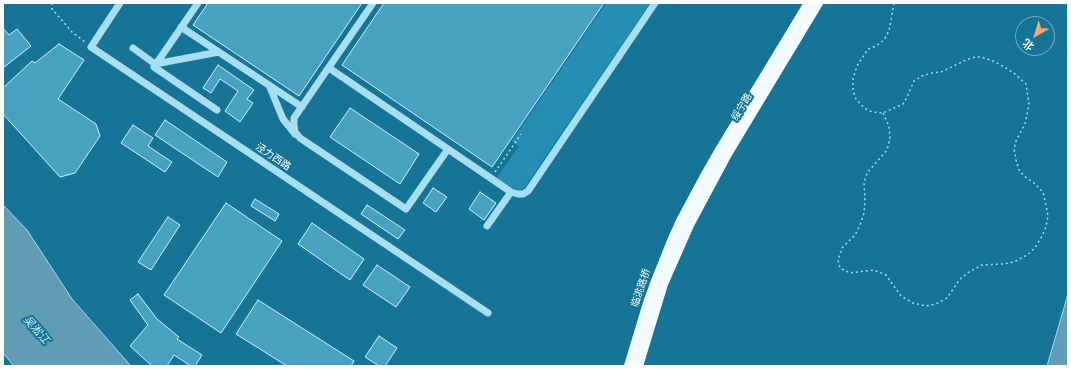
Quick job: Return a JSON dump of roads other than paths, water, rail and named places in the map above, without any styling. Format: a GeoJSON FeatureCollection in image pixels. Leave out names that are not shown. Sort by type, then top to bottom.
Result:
{"type":"FeatureCollection","features":[{"type":"Feature","properties":{"kind":"main road","name":"绥宁路"},"geometry":{"type":"LineString","coordinates":[[685,223],[695,194],[809,3]]}},
{"type":"Feature","properties":{"kind":"main road","name":"绥宁路"},"geometry":{"type":"LineString","coordinates":[[685,223],[818,3]]}},
{"type":"Feature","properties":{"kind":"main road","name":"临洮路桥"},"geometry":{"type":"LineString","coordinates":[[629,366],[656,281],[672,241],[685,223]]}},
{"type":"Feature","properties":{"kind":"main road","name":"临洮路桥"},"geometry":{"type":"LineString","coordinates":[[638,366],[663,284],[685,223]]}},
{"type":"Feature","properties":{"kind":"street","name":"泾力西路"},"geometry":{"type":"LineString","coordinates":[[120,3],[91,47],[488,313]]}},
{"type":"Feature","properties":{"kind":"street"},"geometry":{"type":"LineString","coordinates":[[198,3],[154,67],[217,110]]}},
{"type":"Feature","properties":{"kind":"street"},"geometry":{"type":"LineString","coordinates":[[300,138],[295,132],[294,118],[373,3]]}},
{"type":"Feature","properties":{"kind":"street"},"geometry":{"type":"LineString","coordinates":[[328,68],[511,192],[523,194],[528,191],[655,3]]}},
{"type":"Feature","properties":{"kind":"street"},"geometry":{"type":"LineString","coordinates":[[181,27],[302,107]]}},
{"type":"Feature","properties":{"kind":"street"},"geometry":{"type":"LineString","coordinates":[[133,48],[156,64],[219,52]]}},
{"type":"Feature","properties":{"kind":"street"},"geometry":{"type":"LineString","coordinates":[[269,85],[283,119],[300,138],[406,209],[448,149]]}},
{"type":"Feature","properties":{"kind":"street"},"geometry":{"type":"LineString","coordinates":[[487,226],[511,192]]}},
{"type":"Feature","properties":{"kind":"water","name":"吴淞江"},"geometry":{"type":"Polygon","coordinates":[[[3,205],[27,230],[72,299],[131,366],[14,366],[3,353],[3,205]]]}},
{"type":"Feature","properties":{"kind":"water"},"geometry":{"type":"Polygon","coordinates":[[[1068,293],[1068,366],[1047,366],[1066,301],[1068,293]]]}}]}
